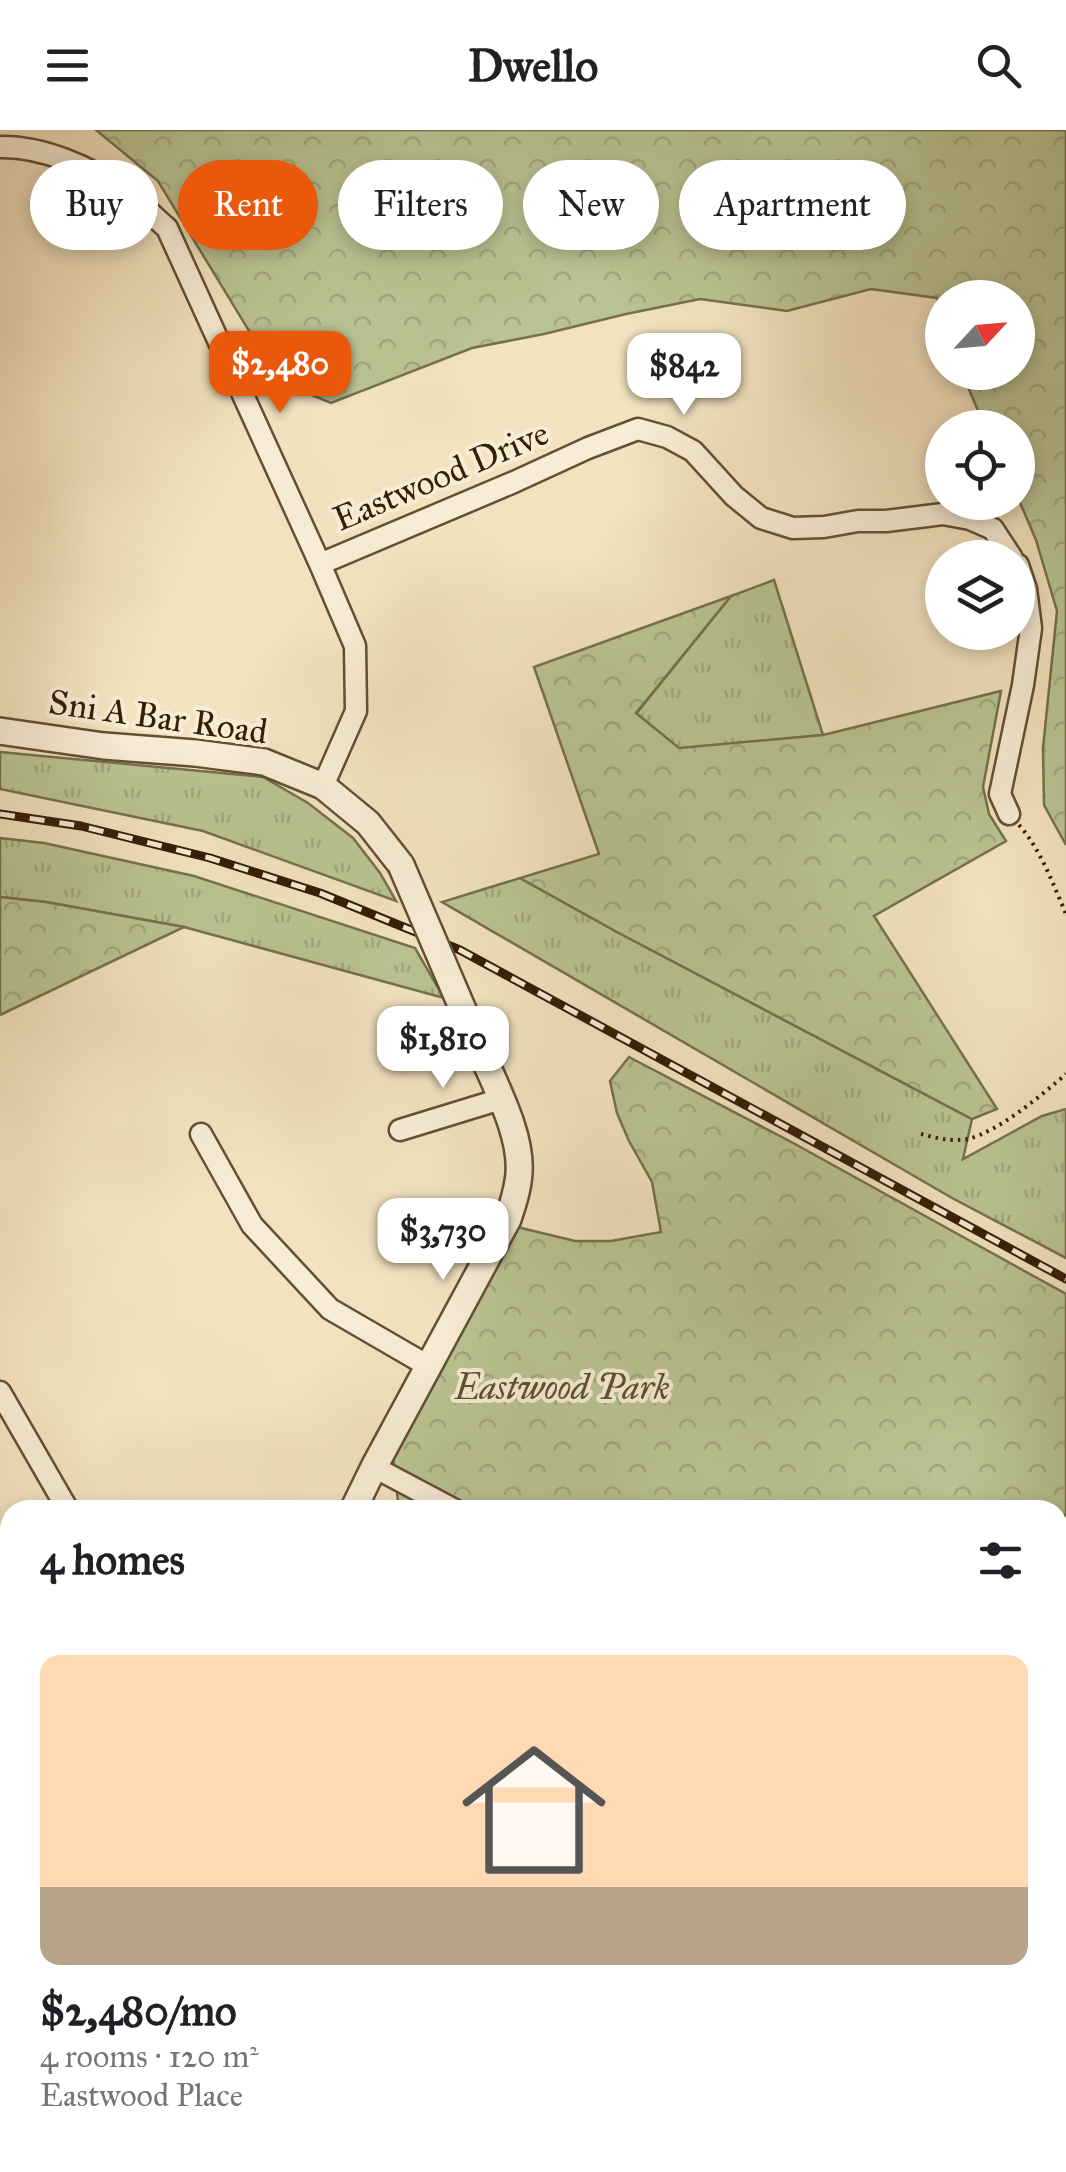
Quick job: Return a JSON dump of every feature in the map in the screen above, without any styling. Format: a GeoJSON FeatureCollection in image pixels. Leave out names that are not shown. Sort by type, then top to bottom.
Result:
{"type":"FeatureCollection","features":[{"type":"Feature","properties":{"kind":"street"},"geometry":{"type":"LineString","coordinates":[[10,141],[96,174],[125,192],[166,228],[354,646],[356,710],[323,786]]}},
{"type":"Feature","properties":{"kind":"street","name":"Eastwood Drive"},"geometry":{"type":"LineString","coordinates":[[320,564],[638,430],[667,437],[693,451],[734,496],[762,518],[793,528],[943,514],[970,518],[992,529],[1000,540]]}},
{"type":"Feature","properties":{"kind":"street"},"geometry":{"type":"LineString","coordinates":[[1009,814],[1000,794],[1028,650]]}},
{"type":"Feature","properties":{"kind":"street","name":"Sni A Bar Road"},"geometry":{"type":"LineString","coordinates":[[0,731],[264,762],[323,786],[368,823],[401,865],[501,1098],[518,1146],[520,1171],[508,1219],[359,1500]]}},
{"type":"Feature","properties":{"kind":"street"},"geometry":{"type":"LineString","coordinates":[[400,1130],[501,1098]]}},
{"type":"Feature","properties":{"kind":"street"},"geometry":{"type":"LineString","coordinates":[[201,1134],[252,1225],[330,1309],[430,1367]]}},
{"type":"Feature","properties":{"kind":"street"},"geometry":{"type":"LineString","coordinates":[[0,1392],[62,1500]]}},
{"type":"Feature","properties":{"kind":"street"},"geometry":{"type":"LineString","coordinates":[[374,1468],[436,1500]]}},
{"type":"Feature","properties":{"kind":"path"},"geometry":{"type":"LineString","coordinates":[[1009,814],[1048,872],[1066,914]]}},
{"type":"Feature","properties":{"kind":"path"},"geometry":{"type":"LineString","coordinates":[[920,1134],[938,1139],[972,1138],[999,1124],[1066,1074]]}},
{"type":"Feature","properties":{"kind":"green space"},"geometry":{"type":"Polygon","coordinates":[[[96,130],[1066,130],[1066,845],[1044,805],[1043,748],[1057,611],[1027,520],[1035,520],[1035,410],[978,410],[969,390],[1035,390],[1035,280],[925,280],[925,296],[871,289],[787,311],[700,299],[472,348],[331,403],[280,382],[200,250],[318,250],[318,160],[178,160],[178,214],[158,181],[158,160],[132,160],[96,130]]]}},
{"type":"Feature","properties":{"kind":"green space"},"geometry":{"type":"Polygon","coordinates":[[[774,580],[823,735],[679,749],[636,714],[731,596],[774,580]]]}},
{"type":"Feature","properties":{"kind":"green space"},"geometry":{"type":"Polygon","coordinates":[[[731,596],[636,713],[679,748],[823,735],[1001,691],[983,787],[989,814],[1006,841],[874,916],[997,1109],[972,1119],[520,878],[599,854],[534,667],[731,596]]]}},
{"type":"Feature","properties":{"kind":"green space"},"geometry":{"type":"Polygon","coordinates":[[[0,752],[263,777],[308,803],[353,838],[396,901],[203,831],[0,789],[0,752]]]}},
{"type":"Feature","properties":{"kind":"green space"},"geometry":{"type":"Polygon","coordinates":[[[0,838],[44,843],[194,876],[415,948],[444,998],[184,927],[0,897],[0,838]]]}},
{"type":"Feature","properties":{"kind":"green space"},"geometry":{"type":"Polygon","coordinates":[[[520,878],[972,1119],[963,1159],[1042,1116],[1066,1109],[1066,1258],[952,1198],[442,902],[520,878]]]}},
{"type":"Feature","properties":{"kind":"green space"},"geometry":{"type":"Polygon","coordinates":[[[0,897],[46,902],[184,927],[0,1015],[0,897]]]}},
{"type":"Feature","properties":{"kind":"green space","name":"Eastwood Park"},"geometry":{"type":"Polygon","coordinates":[[[629,1057],[1066,1294],[1066,1500],[398,1500],[393,1456],[517,1227],[575,1241],[611,1241],[661,1232],[652,1182],[617,1113],[610,1081],[629,1057]]]}},
{"type":"Feature","properties":{"kind":"railway"},"geometry":{"type":"LineString","coordinates":[[0,814],[81,826],[210,858],[320,893],[460,950],[1066,1279]]}}]}
